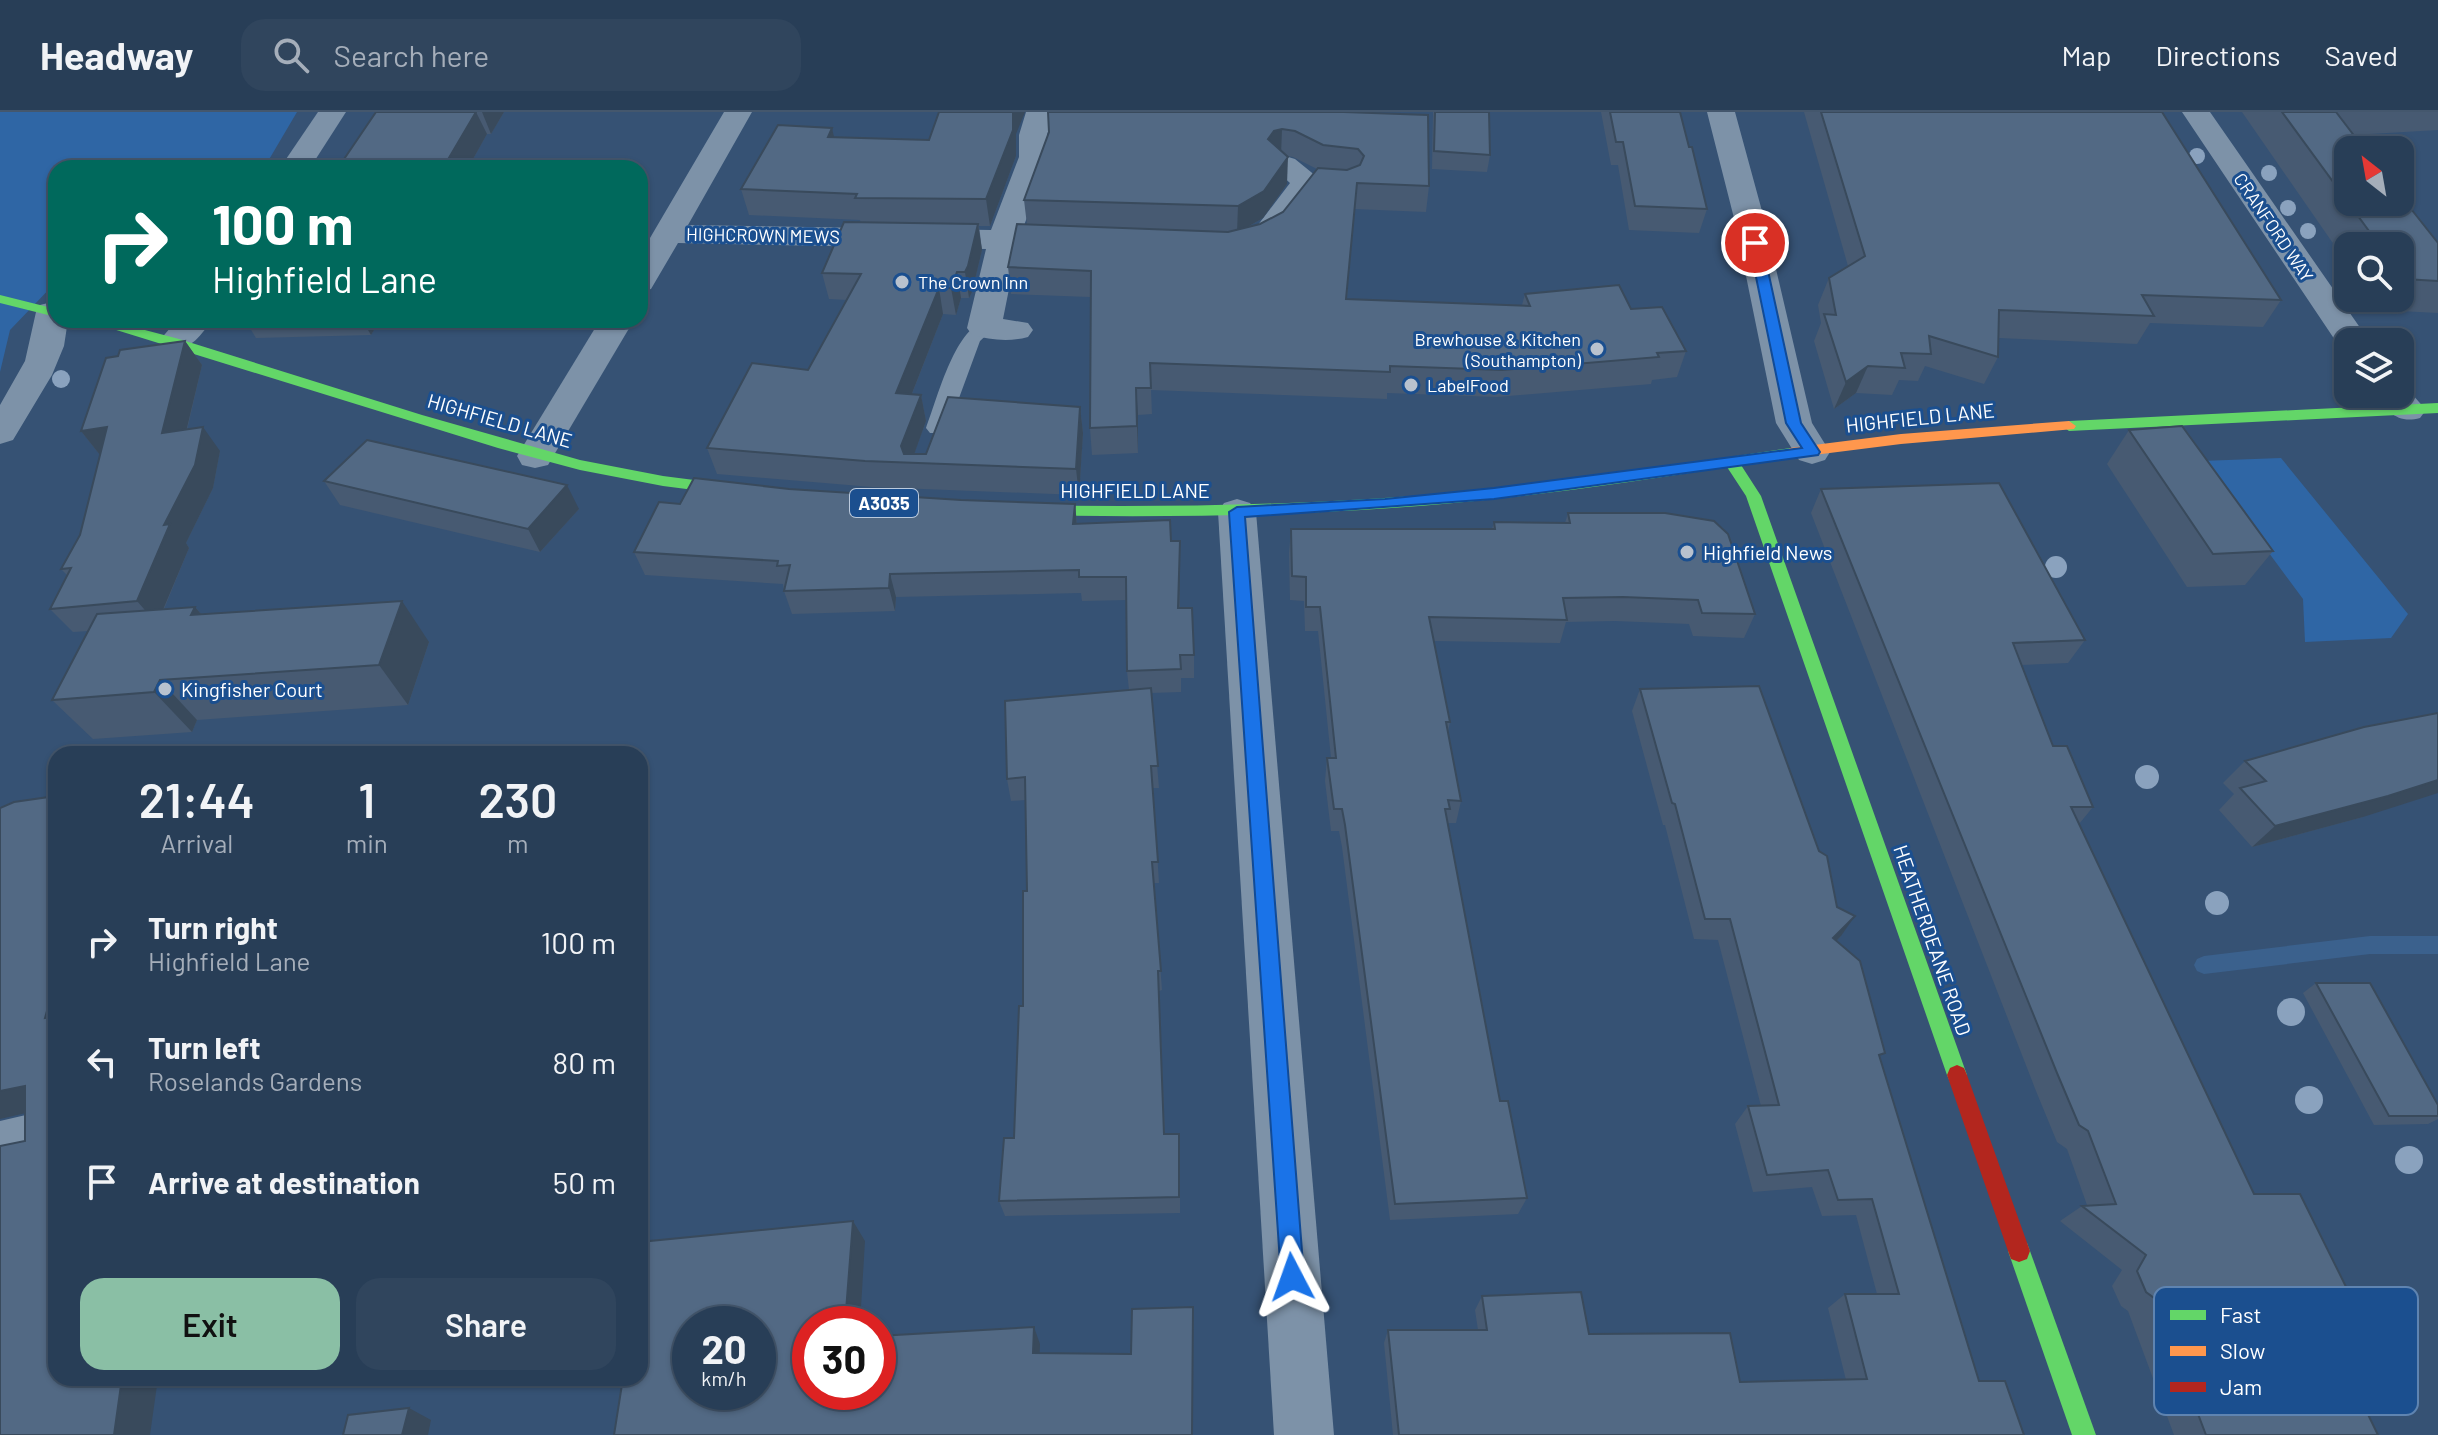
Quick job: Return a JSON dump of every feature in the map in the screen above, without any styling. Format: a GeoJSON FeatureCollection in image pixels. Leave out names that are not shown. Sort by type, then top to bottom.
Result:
{"type":"FeatureCollection","features":[{"type":"Feature","properties":{"kind":"main road"},"geometry":{"type":"LineString","coordinates":[[0,299],[48,311]]}},
{"type":"Feature","properties":{"kind":"main road","name":"HIGHFIELD LANE"},"geometry":{"type":"LineString","coordinates":[[159,328],[185,331],[535,456],[649,481],[770,494]]}},
{"type":"Feature","properties":{"kind":"main road","name":"HIGHFIELD LANE"},"geometry":{"type":"LineString","coordinates":[[996,510],[1237,512],[1435,499],[1732,464],[1897,439],[2074,424],[2345,408]]}},
{"type":"Feature","properties":{"kind":"main road","name":"HEATHERDEANE ROAD"},"geometry":{"type":"LineString","coordinates":[[1732,464],[1753,496],[2084,1435]]}},
{"type":"Feature","properties":{"kind":"street"},"geometry":{"type":"LineString","coordinates":[[300,160],[332,112]]}},
{"type":"Feature","properties":{"kind":"street"},"geometry":{"type":"LineString","coordinates":[[648,269],[738,112]]}},
{"type":"Feature","properties":{"kind":"street"},"geometry":{"type":"LineString","coordinates":[[1000,329],[1004,238],[1034,157],[1033,135],[1040,112]]}},
{"type":"Feature","properties":{"kind":"street"},"geometry":{"type":"LineString","coordinates":[[1721,112],[1748,212],[1794,423],[1812,452]]}},
{"type":"Feature","properties":{"kind":"street","name":"CRANFORD WAY"},"geometry":{"type":"LineString","coordinates":[[2196,112],[2343,328]]}},
{"type":"Feature","properties":{"kind":"street"},"geometry":{"type":"LineString","coordinates":[[1236,246],[1258,242],[1270,234],[1308,177]]}},
{"type":"Feature","properties":{"kind":"street","name":"HIGHCROWN MEWS"},"geometry":{"type":"LineString","coordinates":[[669,234],[1107,242]]}},
{"type":"Feature","properties":{"kind":"street"},"geometry":{"type":"LineString","coordinates":[[0,432],[41,368],[52,328]]}},
{"type":"Feature","properties":{"kind":"street"},"geometry":{"type":"LineString","coordinates":[[535,456],[612,328]]}},
{"type":"Feature","properties":{"kind":"street"},"geometry":{"type":"LineString","coordinates":[[1237,512],[1304,1435]]}},
{"type":"Feature","properties":{"kind":"street"},"geometry":{"type":"LineString","coordinates":[[0,1146],[48,1135]]}},
{"type":"Feature","properties":{"kind":"lane"},"geometry":{"type":"LineString","coordinates":[[931,446],[971,338],[1000,329]]}},
{"type":"Feature","properties":{"kind":"shaded area"},"geometry":{"type":"Polygon","coordinates":[[[0,112],[297,112],[269,160],[48,160],[48,290],[10,330],[0,372],[0,112]]]}},
{"type":"Feature","properties":{"kind":"shaded area"},"geometry":{"type":"Polygon","coordinates":[[[2281,458],[2408,614],[2391,638],[2305,642],[2303,599],[2201,461],[2281,458]]]}},
{"type":"Feature","properties":{"kind":"building"},"geometry":{"type":"Polygon","coordinates":[[[376,112],[476,112],[448,160],[343,160],[376,112]]]}},
{"type":"Feature","properties":{"kind":"building"},"geometry":{"type":"Polygon","coordinates":[[[939,112],[1013,112],[1013,130],[986,199],[855,198],[857,194],[741,189],[778,125],[832,128],[828,137],[929,140],[939,112]]]}},
{"type":"Feature","properties":{"kind":"building"},"geometry":{"type":"Polygon","coordinates":[[[1048,112],[1428,115],[1429,186],[1357,183],[1346,299],[1530,306],[1525,294],[1619,285],[1631,309],[1662,307],[1686,351],[1657,353],[1659,357],[1502,370],[1390,366],[1390,372],[1150,363],[1151,388],[1136,388],[1137,426],[1090,428],[1091,271],[1008,267],[1017,224],[1228,232],[1260,224],[1283,212],[1318,168],[1347,170],[1360,165],[1364,156],[1358,149],[1323,145],[1295,131],[1282,129],[1274,131],[1268,139],[1288,157],[1264,191],[1238,206],[1024,200],[1049,132],[1048,112]]]}},
{"type":"Feature","properties":{"kind":"building"},"geometry":{"type":"Polygon","coordinates":[[[1435,112],[1489,112],[1490,155],[1434,151],[1435,112]]]}},
{"type":"Feature","properties":{"kind":"building"},"geometry":{"type":"Polygon","coordinates":[[[1610,112],[1680,112],[1707,209],[1635,206],[1623,142],[1616,142],[1610,112]]]}},
{"type":"Feature","properties":{"kind":"building"},"geometry":{"type":"Polygon","coordinates":[[[1821,112],[2162,112],[2281,300],[2142,295],[2154,316],[1999,310],[1998,357],[1929,336],[1931,354],[1901,353],[1905,368],[1868,366],[1846,382],[1824,314],[1836,315],[1829,278],[1865,256],[1821,112]]]}},
{"type":"Feature","properties":{"kind":"building"},"geometry":{"type":"Polygon","coordinates":[[[2282,112],[2336,112],[2354,136],[2334,136],[2334,183],[2282,112]]]}},
{"type":"Feature","properties":{"kind":"building"},"geometry":{"type":"Polygon","coordinates":[[[2414,213],[2438,243],[2438,281],[2414,280],[2414,232],[2370,232],[2358,216],[2414,216],[2414,213]]]}},
{"type":"Feature","properties":{"kind":"building"},"geometry":{"type":"Polygon","coordinates":[[[844,222],[978,224],[968,266],[965,272],[957,272],[951,288],[939,288],[896,393],[921,395],[901,446],[904,454],[926,454],[948,397],[1080,407],[1076,469],[865,461],[707,448],[752,363],[808,370],[861,274],[822,273],[844,222]]]}},
{"type":"Feature","properties":{"kind":"building"},"geometry":{"type":"Polygon","coordinates":[[[185,341],[162,433],[203,427],[195,465],[164,525],[170,524],[137,601],[50,609],[71,568],[61,569],[80,535],[107,427],[81,431],[106,358],[118,356],[120,350],[185,341]]]}},
{"type":"Feature","properties":{"kind":"building"},"geometry":{"type":"Polygon","coordinates":[[[2182,426],[2273,551],[2213,554],[2129,430],[2182,426]]]}},
{"type":"Feature","properties":{"kind":"building"},"geometry":{"type":"Polygon","coordinates":[[[367,440],[567,485],[528,529],[324,481],[367,440]]]}},
{"type":"Feature","properties":{"kind":"building"},"geometry":{"type":"Polygon","coordinates":[[[694,478],[789,489],[1075,504],[1073,524],[1170,520],[1171,541],[1180,541],[1178,608],[1192,608],[1194,655],[1180,655],[1181,669],[1127,671],[1126,577],[1079,577],[1079,570],[890,574],[889,588],[784,591],[790,565],[777,566],[778,561],[634,552],[659,502],[680,504],[694,478]]]}},
{"type":"Feature","properties":{"kind":"building"},"geometry":{"type":"Polygon","coordinates":[[[1999,483],[2085,640],[2013,643],[2053,746],[2067,746],[2093,807],[2071,807],[2254,1194],[2300,1194],[2346,1287],[2154,1287],[2154,1298],[2146,1292],[2137,1271],[2146,1255],[2082,1206],[2116,1204],[2088,1131],[2079,1125],[2057,1073],[1821,489],[1999,483]]]}},
{"type":"Feature","properties":{"kind":"building"},"geometry":{"type":"Polygon","coordinates":[[[1568,513],[1665,513],[1714,521],[1728,534],[1755,614],[1702,613],[1698,600],[1623,597],[1563,598],[1567,620],[1429,617],[1450,722],[1446,722],[1461,801],[1448,800],[1450,809],[1445,809],[1500,1101],[1508,1101],[1527,1198],[1395,1204],[1345,825],[1342,809],[1334,809],[1327,758],[1336,758],[1320,607],[1306,607],[1306,577],[1292,576],[1291,529],[1495,529],[1494,522],[1570,523],[1568,513]]]}},
{"type":"Feature","properties":{"kind":"building"},"geometry":{"type":"Polygon","coordinates":[[[402,601],[379,665],[160,680],[154,692],[52,700],[97,614],[195,607],[191,615],[402,601]]]}},
{"type":"Feature","properties":{"kind":"building"},"geometry":{"type":"Polygon","coordinates":[[[1759,686],[1819,851],[1827,856],[1837,907],[1855,916],[1833,938],[1860,961],[1885,1053],[1879,1055],[1979,1381],[2005,1381],[2024,1435],[1399,1435],[1388,1330],[1487,1330],[1482,1296],[1581,1292],[1589,1334],[1730,1333],[1740,1382],[1867,1379],[1845,1294],[1899,1294],[1872,1199],[1838,1200],[1828,1170],[1767,1175],[1748,1106],[1779,1105],[1730,919],[1705,919],[1675,804],[1672,803],[1640,689],[1759,686]]]}},
{"type":"Feature","properties":{"kind":"building"},"geometry":{"type":"Polygon","coordinates":[[[1151,688],[1158,766],[1151,766],[1158,862],[1152,862],[1161,971],[1158,971],[1164,1134],[1179,1134],[1179,1197],[999,1201],[1004,1138],[1014,1138],[1019,1006],[1023,1006],[1023,891],[1027,891],[1025,777],[1007,779],[1005,701],[1151,688]]]}},
{"type":"Feature","properties":{"kind":"building"},"geometry":{"type":"Polygon","coordinates":[[[2438,713],[2438,780],[2275,826],[2240,788],[2266,781],[2245,761],[2364,727],[2438,713]]]}},
{"type":"Feature","properties":{"kind":"building"},"geometry":{"type":"Polygon","coordinates":[[[48,797],[48,1007],[45,1018],[48,1017],[48,1386],[121,1386],[114,1435],[0,1435],[0,1146],[25,1141],[25,1086],[0,1091],[0,808],[14,802],[48,797]]]}},
{"type":"Feature","properties":{"kind":"building"},"geometry":{"type":"Polygon","coordinates":[[[2316,983],[2370,983],[2438,1105],[2438,1116],[2389,1116],[2316,983]]]}},
{"type":"Feature","properties":{"kind":"building"},"geometry":{"type":"Polygon","coordinates":[[[853,1221],[846,1306],[792,1306],[792,1410],[896,1410],[896,1335],[1034,1327],[1033,1353],[1131,1354],[1132,1309],[1193,1307],[1192,1435],[614,1435],[622,1386],[648,1386],[648,1241],[853,1221]]]}},
{"type":"Feature","properties":{"kind":"building"},"geometry":{"type":"Polygon","coordinates":[[[409,1408],[402,1435],[343,1435],[348,1415],[409,1408]]]}},
{"type":"Feature","properties":{"kind":"building"},"geometry":{"type":"Polygon","coordinates":[[[2198,1415],[2368,1415],[2378,1435],[2206,1435],[2198,1415]]]}},
{"type":"Feature","properties":{"kind":"waterway"},"geometry":{"type":"LineString","coordinates":[[2204,965],[2370,945],[2438,945]]}},
{"type":"Feature","properties":{"kind":"traffic: fast"},"geometry":{"type":"LineString","coordinates":[[0,299],[48,311]]}},
{"type":"Feature","properties":{"kind":"traffic: fast"},"geometry":{"type":"LineString","coordinates":[[121,328],[417,419],[580,465],[663,481],[749,492]]}},
{"type":"Feature","properties":{"kind":"traffic: fast"},"geometry":{"type":"LineString","coordinates":[[2069,426],[2438,408]]}},
{"type":"Feature","properties":{"kind":"traffic: fast"},"geometry":{"type":"LineString","coordinates":[[1017,510],[1250,510],[1426,500],[1560,486],[1790,453]]}},
{"type":"Feature","properties":{"kind":"traffic: fast"},"geometry":{"type":"LineString","coordinates":[[1732,464],[1753,496],[1957,1075]]}},
{"type":"Feature","properties":{"kind":"traffic: fast"},"geometry":{"type":"LineString","coordinates":[[2019,1251],[2084,1435]]}},
{"type":"Feature","properties":{"kind":"traffic: slow"},"geometry":{"type":"LineString","coordinates":[[1790,453],[1901,439],[2069,426]]}},
{"type":"Feature","properties":{"kind":"traffic: jam"},"geometry":{"type":"LineString","coordinates":[[1957,1075],[2019,1251]]}},
{"type":"Feature","properties":{"kind":"place","name":"The Crown Inn"},"geometry":{"type":"Point","coordinates":[902,282]}},
{"type":"Feature","properties":{"kind":"place","name":"Brewhouse & Kitchen (Southampton)"},"geometry":{"type":"Point","coordinates":[1597,349]}},
{"type":"Feature","properties":{"kind":"place","name":"LabelFood"},"geometry":{"type":"Point","coordinates":[1411,385]}},
{"type":"Feature","properties":{"kind":"place","name":"Highfield News"},"geometry":{"type":"Point","coordinates":[1687,552]}},
{"type":"Feature","properties":{"kind":"place","name":"Kingfisher Court"},"geometry":{"type":"Point","coordinates":[165,689]}},
{"type":"Feature","properties":{"kind":"route"},"geometry":{"type":"LineString","coordinates":[[1292,1277],[1237,512],[1385,504],[1554,487],[1812,452],[1794,423],[1755,243]]}}]}
